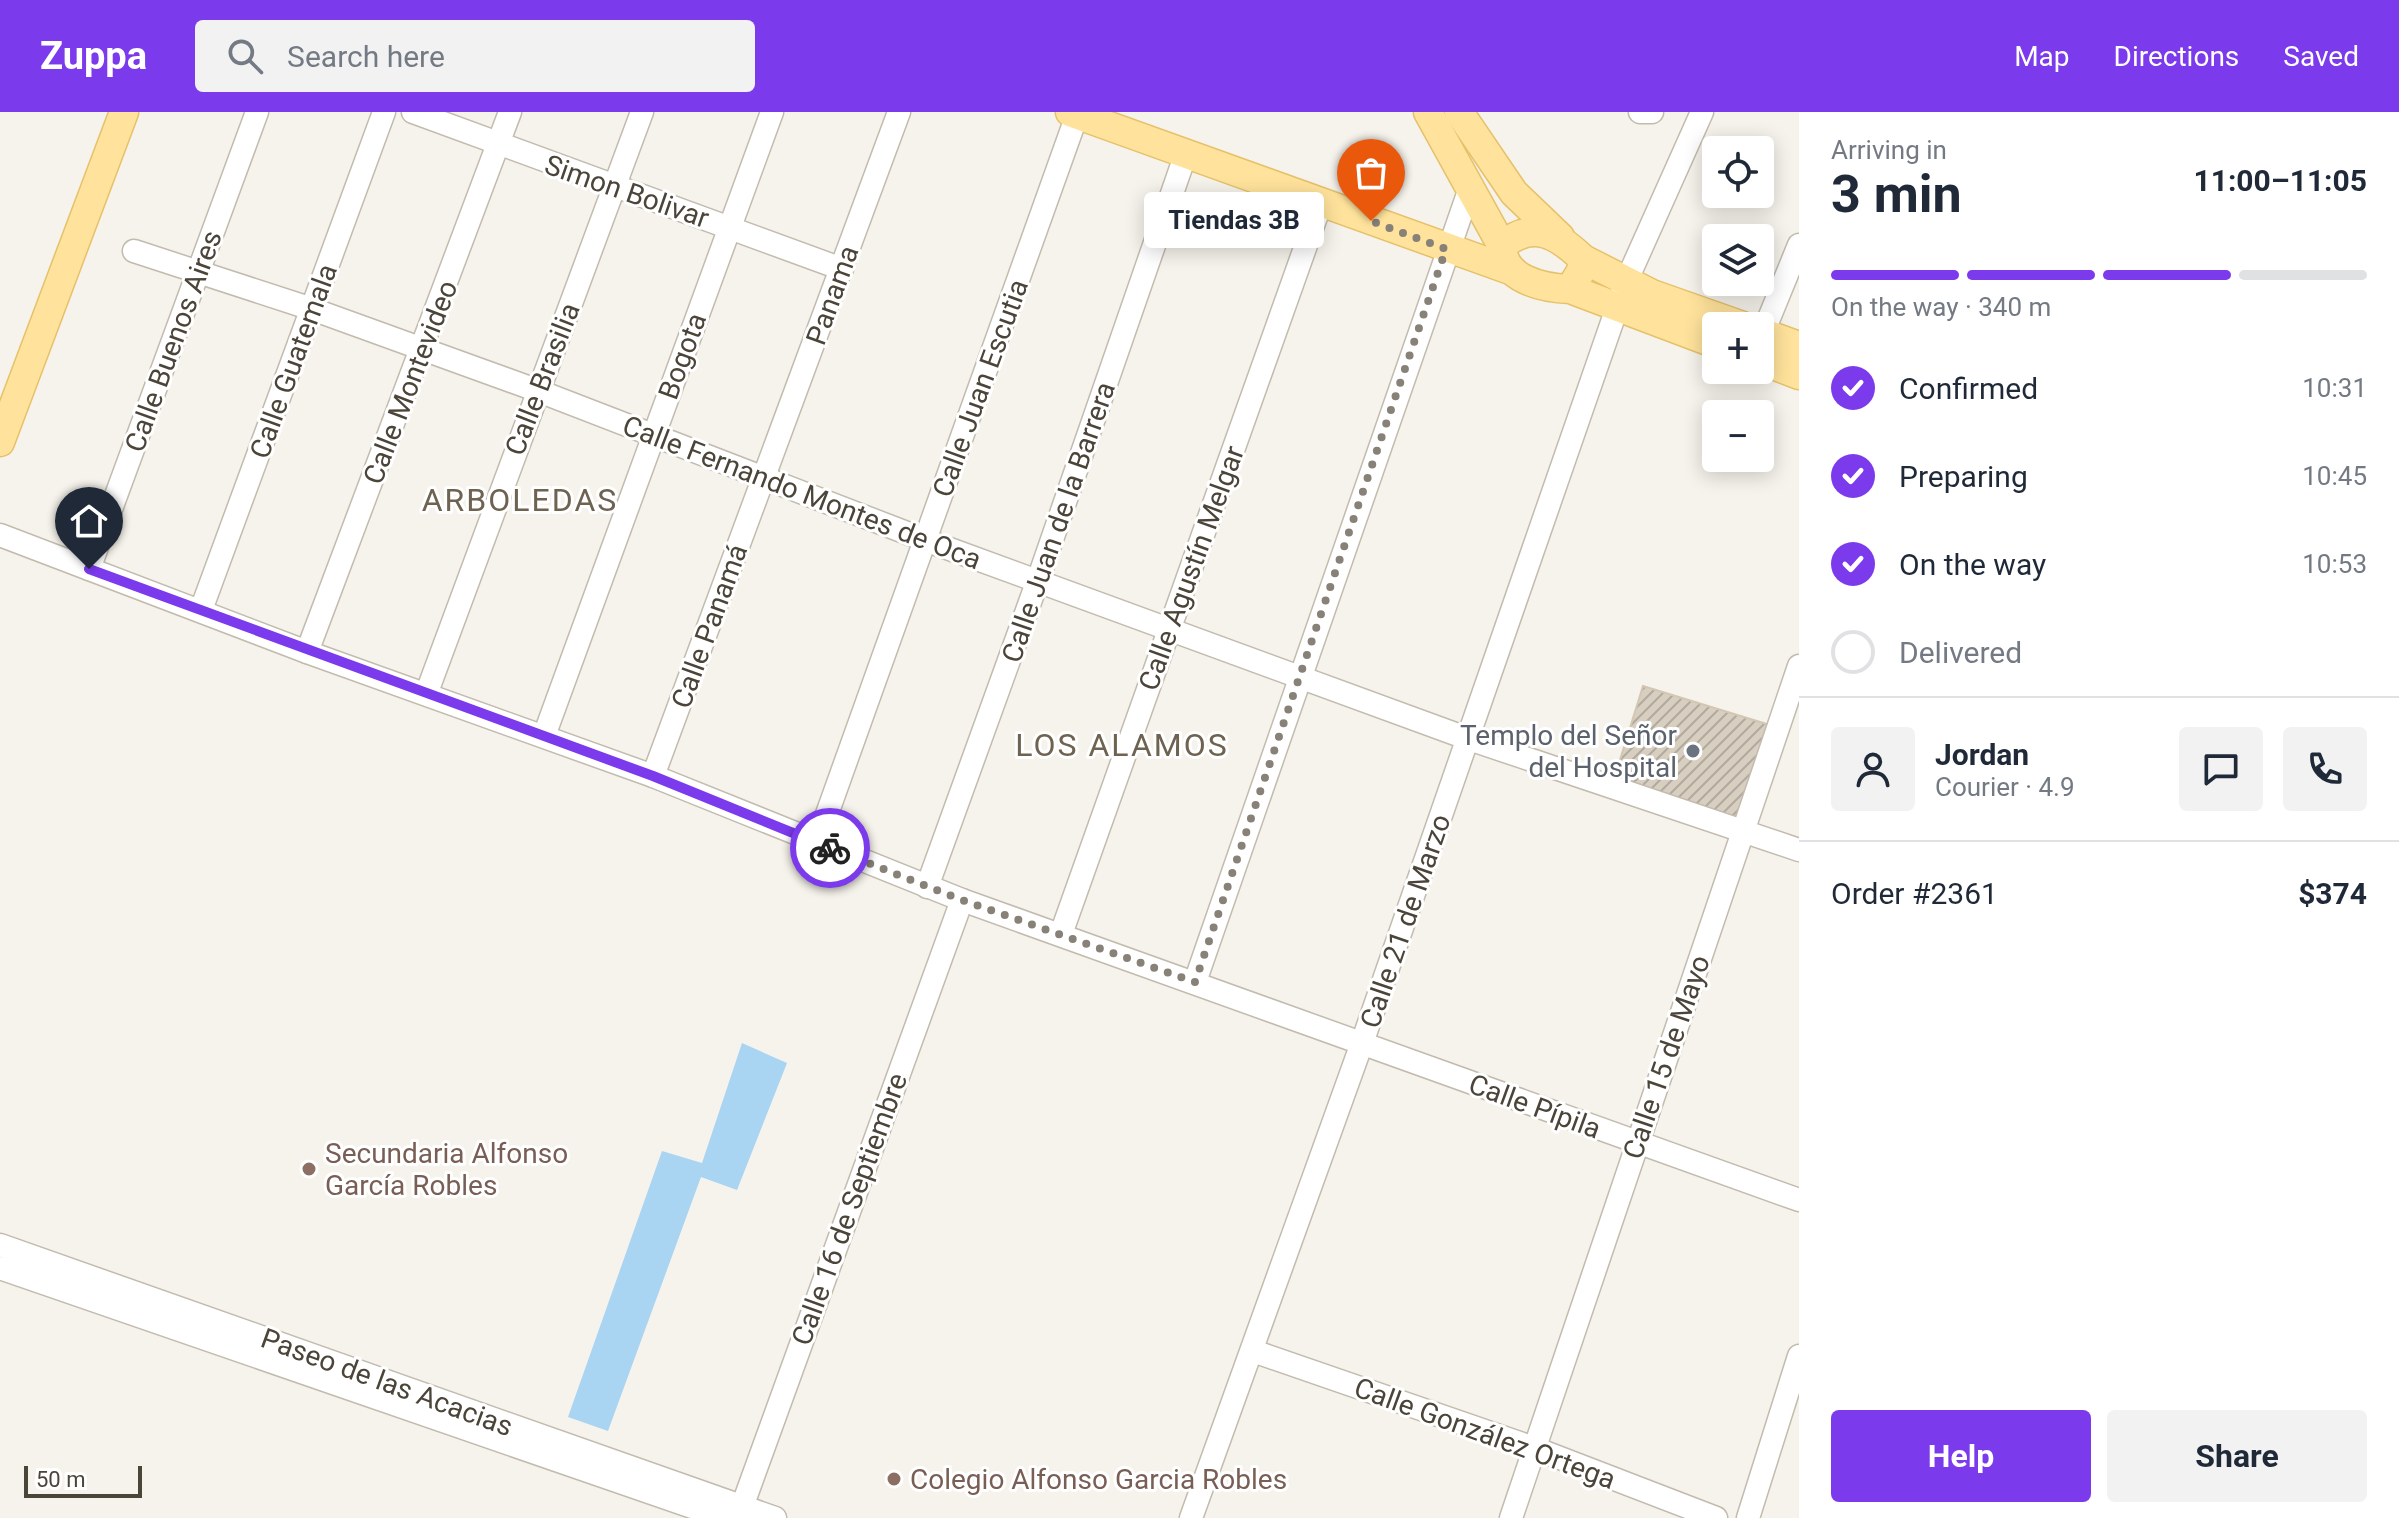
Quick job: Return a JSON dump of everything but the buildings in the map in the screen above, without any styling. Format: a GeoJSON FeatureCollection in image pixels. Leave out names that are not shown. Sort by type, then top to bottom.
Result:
{"type":"FeatureCollection","features":[{"type":"Feature","properties":{"kind":"main road"},"geometry":{"type":"LineString","coordinates":[[0,442],[124,112]]}},
{"type":"Feature","properties":{"kind":"main road"},"geometry":{"type":"LineString","coordinates":[[1428,112],[1460,123],[1514,193],[1622,295],[1702,337]]}},
{"type":"Feature","properties":{"kind":"main road"},"geometry":{"type":"LineString","coordinates":[[1073,113],[1446,249],[1506,258]]}},
{"type":"Feature","properties":{"kind":"main road"},"geometry":{"type":"LineString","coordinates":[[1460,123],[1470,188],[1506,258],[1526,279],[1570,289],[1622,295],[1702,321]]}},
{"type":"Feature","properties":{"kind":"main road"},"geometry":{"type":"LineString","coordinates":[[1506,258],[1512,237],[1529,232],[1560,237]]}},
{"type":"Feature","properties":{"kind":"main road"},"geometry":{"type":"LineString","coordinates":[[1570,289],[1581,271],[1583,259]]}},
{"type":"Feature","properties":{"kind":"main road"},"geometry":{"type":"LineString","coordinates":[[1774,341],[1799,346]]}},
{"type":"Feature","properties":{"kind":"main road"},"geometry":{"type":"LineString","coordinates":[[1774,353],[1799,375]]}},
{"type":"Feature","properties":{"kind":"street","name":"Calle Buenos Aires"},"geometry":{"type":"LineString","coordinates":[[89,569],[257,112]]}},
{"type":"Feature","properties":{"kind":"street","name":"Calle Guatemala"},"geometry":{"type":"LineString","coordinates":[[201,610],[384,112]]}},
{"type":"Feature","properties":{"kind":"street","name":"Simon Bolivar"},"geometry":{"type":"LineString","coordinates":[[413,112],[842,269]]}},
{"type":"Feature","properties":{"kind":"street","name":"Calle Montevideo"},"geometry":{"type":"LineString","coordinates":[[307,652],[510,112]]}},
{"type":"Feature","properties":{"kind":"street","name":"Calle Brasilia"},"geometry":{"type":"LineString","coordinates":[[427,692],[536,390],[616,187],[642,112]]}},
{"type":"Feature","properties":{"kind":"street","name":"Bogota"},"geometry":{"type":"LineString","coordinates":[[544,736],[772,112]]}},
{"type":"Feature","properties":{"kind":"street","name":"Panama"},"geometry":{"type":"LineString","coordinates":[[764,477],[899,112]]}},
{"type":"Feature","properties":{"kind":"street"},"geometry":{"type":"LineString","coordinates":[[1640,112],[1652,112]]}},
{"type":"Feature","properties":{"kind":"street","name":"Calle 21 de Marzo"},"geometry":{"type":"LineString","coordinates":[[1191,1518],[1362,1043],[1622,295],[1702,112]]}},
{"type":"Feature","properties":{"kind":"street","name":"Calle Juan Escutia"},"geometry":{"type":"LineString","coordinates":[[817,842],[1073,113]]}},
{"type":"Feature","properties":{"kind":"street","name":"Calle Juan de la Barrera"},"geometry":{"type":"LineString","coordinates":[[927,887],[1038,580],[1185,156]]}},
{"type":"Feature","properties":{"kind":"street"},"geometry":{"type":"LineString","coordinates":[[1195,982],[1446,249],[1470,188]]}},
{"type":"Feature","properties":{"kind":"street","name":"Calle Agustín Melgar"},"geometry":{"type":"LineString","coordinates":[[1061,934],[1321,203]]}},
{"type":"Feature","properties":{"kind":"street"},"geometry":{"type":"LineString","coordinates":[[1768,312],[1799,245]]}},
{"type":"Feature","properties":{"kind":"street","name":"Calle Fernando Montes de Oca"},"geometry":{"type":"LineString","coordinates":[[134,251],[312,309],[536,390],[925,540],[1302,675],[1469,739],[1799,850]]}},
{"type":"Feature","properties":{"kind":"street","name":"Calle Panamá"},"geometry":{"type":"LineString","coordinates":[[653,776],[764,477]]}},
{"type":"Feature","properties":{"kind":"street","name":"Calle Pípila"},"geometry":{"type":"LineString","coordinates":[[0,535],[307,652],[427,692],[653,776],[962,900],[1799,1200]]}},
{"type":"Feature","properties":{"kind":"street","name":"Calle 15 de Mayo"},"geometry":{"type":"LineString","coordinates":[[1511,1518],[1799,666]]}},
{"type":"Feature","properties":{"kind":"street","name":"Calle 16 de Septiembre"},"geometry":{"type":"LineString","coordinates":[[734,1514],[962,900]]}},
{"type":"Feature","properties":{"kind":"street","name":"Paseo de las Acacias"},"geometry":{"type":"LineString","coordinates":[[0,1245],[734,1514]]}},
{"type":"Feature","properties":{"kind":"street","name":"Paseo de las Acacias"},"geometry":{"type":"LineString","coordinates":[[0,1268],[734,1514],[775,1518]]}},
{"type":"Feature","properties":{"kind":"street","name":"Calle González Ortega"},"geometry":{"type":"LineString","coordinates":[[1253,1351],[1534,1448],[1716,1518]]}},
{"type":"Feature","properties":{"kind":"street"},"geometry":{"type":"LineString","coordinates":[[1748,1518],[1799,1356]]}},
{"type":"Feature","properties":{"kind":"water"},"geometry":{"type":"Polygon","coordinates":[[[742,1043],[787,1063],[737,1190],[701,1177],[608,1431],[568,1417],[662,1151],[702,1163],[742,1043]]]}},
{"type":"Feature","properties":{"kind":"way so far"},"geometry":{"type":"LineString","coordinates":[[830,848],[962,900],[1195,982],[1446,249],[1371,221]]}},
{"type":"Feature","properties":{"kind":"place","name":"Tiendas 3B"},"geometry":{"type":"Point","coordinates":[1371,221]}},
{"type":"Feature","properties":{"kind":"place","name":"Templo del Señor del Hospital"},"geometry":{"type":"Point","coordinates":[1693,751]}},
{"type":"Feature","properties":{"kind":"place","name":"Secundaria Alfonso García Robles"},"geometry":{"type":"Point","coordinates":[309,1169]}},
{"type":"Feature","properties":{"kind":"place","name":"Colegio Alfonso Garcia Robles"},"geometry":{"type":"Point","coordinates":[894,1479]}},
{"type":"Feature","properties":{"kind":"district","name":"ARBOLEDAS"},"geometry":{"type":"Point","coordinates":[520,500]}},
{"type":"Feature","properties":{"kind":"district","name":"LOS ALAMOS"},"geometry":{"type":"Point","coordinates":[1122,745]}},
{"type":"Feature","properties":{"kind":"route"},"geometry":{"type":"LineString","coordinates":[[89,569],[307,652],[427,692],[653,776],[830,848]]}}]}
